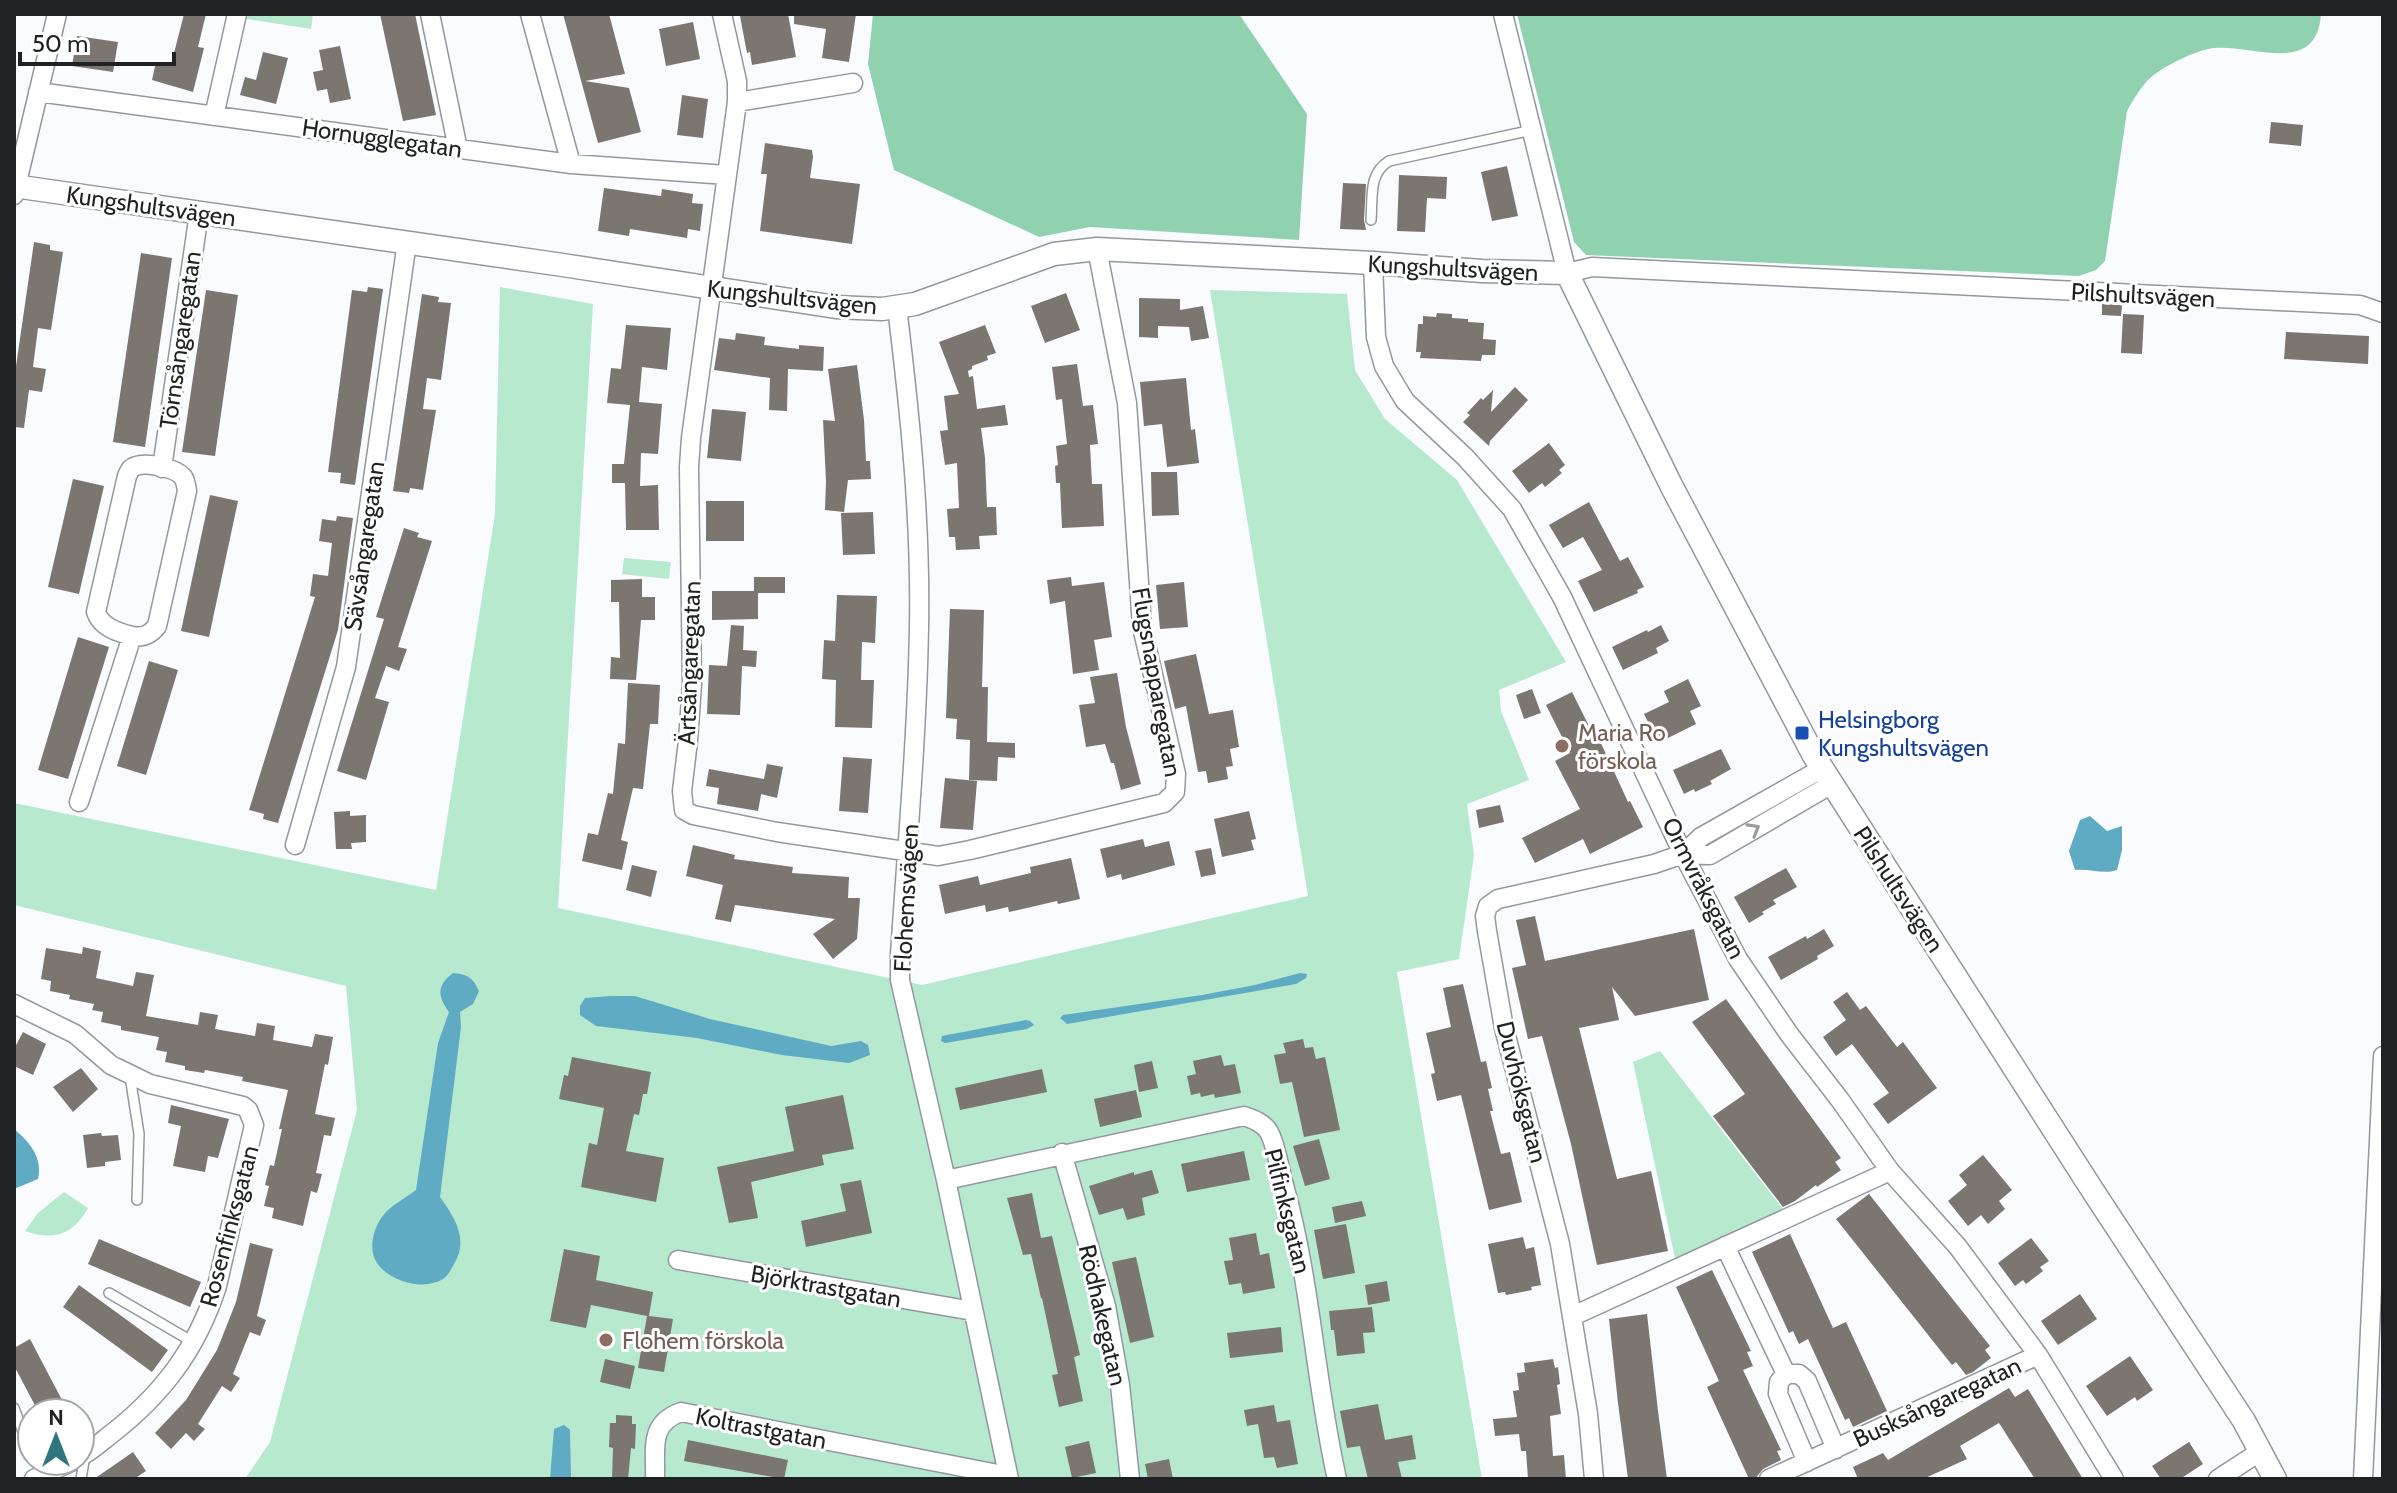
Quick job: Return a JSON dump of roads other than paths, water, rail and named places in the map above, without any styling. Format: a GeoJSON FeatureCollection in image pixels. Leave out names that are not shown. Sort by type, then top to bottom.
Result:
{"type":"FeatureCollection","features":[{"type":"Feature","properties":{"kind":"street"},"geometry":{"type":"LineString","coordinates":[[14,189],[57,14]]}},
{"type":"Feature","properties":{"kind":"street"},"geometry":{"type":"LineString","coordinates":[[214,116],[237,14]]}},
{"type":"Feature","properties":{"kind":"street"},"geometry":{"type":"LineString","coordinates":[[430,14],[458,149]]}},
{"type":"Feature","properties":{"kind":"street"},"geometry":{"type":"LineString","coordinates":[[530,14],[571,164]]}},
{"type":"Feature","properties":{"kind":"street"},"geometry":{"type":"LineString","coordinates":[[710,289],[737,102],[737,81],[722,14]]}},
{"type":"Feature","properties":{"kind":"street","name":"Pilshultsvägen"},"geometry":{"type":"LineString","coordinates":[[1503,14],[1567,273],[1672,487],[1813,754],[2228,1396],[2265,1470]]}},
{"type":"Feature","properties":{"kind":"street"},"geometry":{"type":"LineString","coordinates":[[737,102],[853,83]]}},
{"type":"Feature","properties":{"kind":"street","name":"Hornugglegatan"},"geometry":{"type":"LineString","coordinates":[[38,92],[571,164],[727,175]]}},
{"type":"Feature","properties":{"kind":"street","name":"Kungshultsvägen"},"geometry":{"type":"LineString","coordinates":[[14,189],[407,242],[836,307],[897,307],[930,300],[1054,254],[1097,249],[1567,273]]}},
{"type":"Feature","properties":{"kind":"street","name":"Törnsångaregatan"},"geometry":{"type":"LineString","coordinates":[[162,468],[199,213]]}},
{"type":"Feature","properties":{"kind":"street","name":"Sävsångaregatan"},"geometry":{"type":"LineString","coordinates":[[295,845],[346,667],[407,242]]}},
{"type":"Feature","properties":{"kind":"street","name":"Flugsnapparegatan"},"geometry":{"type":"LineString","coordinates":[[907,851],[938,856],[953,854],[1164,803],[1175,792],[1176,774],[1142,627],[1127,403],[1097,249]]}},
{"type":"Feature","properties":{"kind":"street","name":"Ormvråksgatan"},"geometry":{"type":"LineString","coordinates":[[1373,263],[1376,337],[1384,366],[1405,401],[1465,457],[1512,509],[1562,597],[1683,854],[1738,959],[1890,1171],[1958,1247],[2038,1355],[2114,1479]]}},
{"type":"Feature","properties":{"kind":"street","name":"Pilshultsvägen"},"geometry":{"type":"LineString","coordinates":[[1567,273],[1592,267],[2360,305],[2383,313]]}},
{"type":"Feature","properties":{"kind":"street","name":"Ärtsångaregatan"},"geometry":{"type":"LineString","coordinates":[[710,289],[689,467],[692,684],[682,791],[684,810],[693,815],[777,832],[907,851]]}},
{"type":"Feature","properties":{"kind":"street","name":"Flohemsvägen"},"geometry":{"type":"LineString","coordinates":[[897,307],[916,487],[919,627],[900,980],[1009,1477]]}},
{"type":"Feature","properties":{"kind":"street"},"geometry":{"type":"LineString","coordinates":[[139,465],[180,474],[187,491],[157,626],[141,637],[132,636],[106,625],[98,619],[96,612],[127,476],[131,468],[139,465]]}},
{"type":"Feature","properties":{"kind":"street"},"geometry":{"type":"LineString","coordinates":[[79,802],[132,636]]}},
{"type":"Feature","properties":{"kind":"street","name":"Duvhöksgatan"},"geometry":{"type":"LineString","coordinates":[[1594,1479],[1573,1316],[1550,1201],[1504,1028],[1485,916],[1488,906],[1498,899],[1654,864],[1683,854],[1710,855],[1828,776]]}},
{"type":"Feature","properties":{"kind":"street","name":"Rosenfinksgatan"},"geometry":{"type":"LineString","coordinates":[[14,1004],[52,1020],[75,1034],[111,1065],[130,1075],[172,1091],[243,1106],[254,1125],[217,1286],[193,1342],[161,1390],[131,1419],[96,1445]]}},
{"type":"Feature","properties":{"kind":"street"},"geometry":{"type":"LineString","coordinates":[[2363,1479],[2383,1056]]}},
{"type":"Feature","properties":{"kind":"street","name":"Pilfinksgatan"},"geometry":{"type":"LineString","coordinates":[[946,1180],[1244,1116],[1257,1121],[1268,1130],[1290,1208],[1310,1305],[1318,1383],[1337,1479]]}},
{"type":"Feature","properties":{"kind":"street","name":"Rödhakegatan"},"geometry":{"type":"LineString","coordinates":[[1062,1153],[1106,1306],[1120,1385],[1130,1479]]}},
{"type":"Feature","properties":{"kind":"street"},"geometry":{"type":"LineString","coordinates":[[1573,1316],[1890,1171]]}},
{"type":"Feature","properties":{"kind":"street","name":"Busksångaregatan"},"geometry":{"type":"LineString","coordinates":[[1725,1246],[1786,1374]]}},
{"type":"Feature","properties":{"kind":"street","name":"Björktrastgatan"},"geometry":{"type":"LineString","coordinates":[[678,1260],[973,1311]]}},
{"type":"Feature","properties":{"kind":"street","name":"Busksångaregatan"},"geometry":{"type":"LineString","coordinates":[[1769,1479],[2038,1355]]}},
{"type":"Feature","properties":{"kind":"street","name":"Busksångaregatan"},"geometry":{"type":"LineString","coordinates":[[1807,1462],[1778,1394],[1779,1382],[1786,1374],[1799,1374],[1807,1381],[1836,1449]]}},
{"type":"Feature","properties":{"kind":"street","name":"Koltrastgatan"},"geometry":{"type":"LineString","coordinates":[[655,1479],[658,1428],[666,1418],[681,1412],[921,1468],[1009,1477]]}},
{"type":"Feature","properties":{"kind":"street"},"geometry":{"type":"LineString","coordinates":[[2218,1479],[2265,1470]]}},
{"type":"Feature","properties":{"kind":"lane"},"geometry":{"type":"LineString","coordinates":[[1371,220],[1375,174],[1389,161],[1532,130]]}},
{"type":"Feature","properties":{"kind":"lane"},"geometry":{"type":"LineString","coordinates":[[130,1075],[139,1134],[137,1200]]}},
{"type":"Feature","properties":{"kind":"lane"},"geometry":{"type":"LineString","coordinates":[[109,1293],[193,1342]]}},
{"type":"Feature","properties":{"kind":"water"},"geometry":{"type":"Polygon","coordinates":[[[2090,816],[2107,831],[2122,826],[2122,850],[2117,870],[2075,870],[2069,851],[2080,820],[2090,816]]]}},
{"type":"Feature","properties":{"kind":"water"},"geometry":{"type":"Polygon","coordinates":[[[453,973],[469,978],[479,991],[473,1004],[460,1012],[461,1027],[440,1197],[455,1221],[460,1246],[445,1278],[435,1283],[408,1283],[390,1275],[377,1263],[373,1240],[376,1227],[385,1213],[416,1190],[438,1043],[449,1012],[440,991],[453,973]]]}},
{"type":"Feature","properties":{"kind":"water"},"geometry":{"type":"Polygon","coordinates":[[[1307,974],[1306,978],[1296,984],[1067,1024],[1060,1018],[1063,1015],[1202,995],[1307,974]]]}},
{"type":"Feature","properties":{"kind":"water"},"geometry":{"type":"Polygon","coordinates":[[[635,996],[710,1019],[831,1046],[861,1041],[868,1045],[870,1055],[849,1063],[782,1055],[697,1038],[596,1026],[580,1015],[580,1006],[585,998],[635,996]]]}},
{"type":"Feature","properties":{"kind":"water"},"geometry":{"type":"Polygon","coordinates":[[[1026,1020],[1034,1025],[1027,1029],[945,1043],[941,1041],[942,1036],[1026,1020]]]}},
{"type":"Feature","properties":{"kind":"water"},"geometry":{"type":"Polygon","coordinates":[[[14,1129],[34,1151],[39,1171],[38,1179],[14,1189],[14,1129]]]}},
{"type":"Feature","properties":{"kind":"water"},"geometry":{"type":"Polygon","coordinates":[[[564,1425],[570,1430],[571,1479],[550,1479],[554,1429],[564,1425]]]}},
{"type":"Feature","properties":{"kind":"place","name":"Helsingborg Kungshultsvägen"},"geometry":{"type":"Point","coordinates":[1802,733]}},
{"type":"Feature","properties":{"kind":"place","name":"Maria Ro förskola"},"geometry":{"type":"Point","coordinates":[1562,746]}},
{"type":"Feature","properties":{"kind":"place","name":"Flohem förskola"},"geometry":{"type":"Point","coordinates":[606,1340]}}]}
